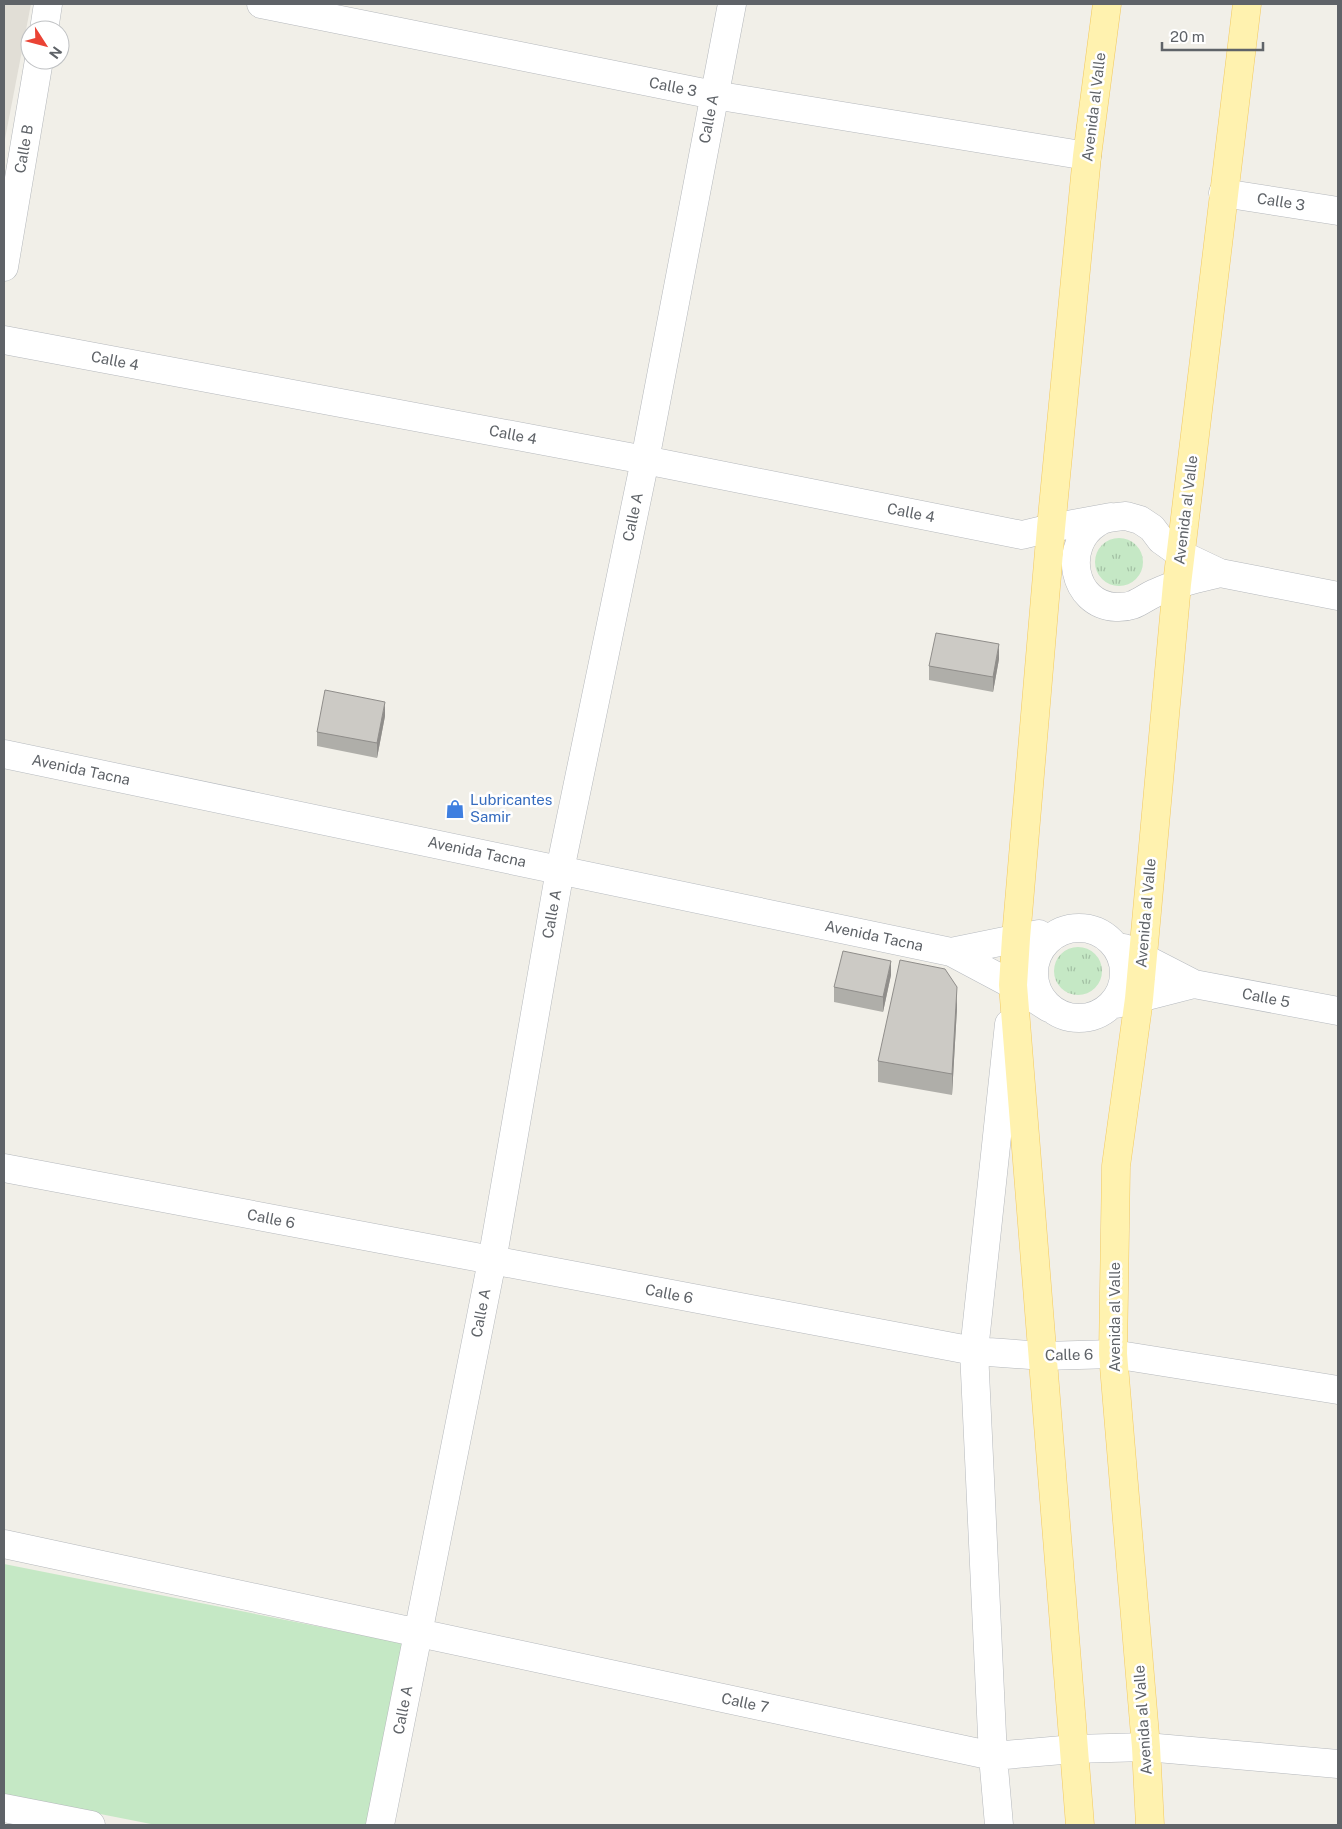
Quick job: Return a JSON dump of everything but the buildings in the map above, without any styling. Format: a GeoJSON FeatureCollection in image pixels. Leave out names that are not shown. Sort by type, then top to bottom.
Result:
{"type":"FeatureCollection","features":[{"type":"Feature","properties":{"kind":"main road","name":"Avenida al Valle"},"geometry":{"type":"LineString","coordinates":[[1080,1825],[1013,985],[1051,528],[1087,156],[1107,4]]}},
{"type":"Feature","properties":{"kind":"main road","name":"Avenida al Valle"},"geometry":{"type":"LineString","coordinates":[[1150,1825],[1146,1746],[1113,1354],[1116,1166],[1139,999],[1165,589],[1223,192],[1246,4]]}},
{"type":"Feature","properties":{"kind":"street"},"geometry":{"type":"LineString","coordinates":[[46,20],[48,4]]}},
{"type":"Feature","properties":{"kind":"street","name":"Calle 3"},"geometry":{"type":"LineString","coordinates":[[261,4],[714,95],[1087,156]]}},
{"type":"Feature","properties":{"kind":"street","name":"Calle A"},"geometry":{"type":"LineString","coordinates":[[380,1825],[492,1261],[560,870],[645,460],[732,4]]}},
{"type":"Feature","properties":{"kind":"street","name":"Calle B"},"geometry":{"type":"LineString","coordinates":[[4,267],[37,70]]}},
{"type":"Feature","properties":{"kind":"street","name":"Calle 3"},"geometry":{"type":"LineString","coordinates":[[1223,192],[1338,211]]}},
{"type":"Feature","properties":{"kind":"street","name":"Calle 4"},"geometry":{"type":"LineString","coordinates":[[4,340],[645,460],[1022,535],[1111,517]]}},
{"type":"Feature","properties":{"kind":"street"},"geometry":{"type":"LineString","coordinates":[[1220,574],[1165,589],[1128,607],[1115,607],[1102,604],[1090,596],[1081,585],[1076,572],[1075,559],[1078,544],[1086,532],[1097,522],[1111,517],[1126,516],[1140,520],[1152,528],[1171,547],[1220,574],[1338,596]]}},
{"type":"Feature","properties":{"kind":"street","name":"Calle 4"},"geometry":{"type":"LineString","coordinates":[[1022,535],[1081,585]]}},
{"type":"Feature","properties":{"kind":"street","name":"Avenida Tacna"},"geometry":{"type":"LineString","coordinates":[[4,754],[950,952],[1013,985],[1049,1008]]}},
{"type":"Feature","properties":{"kind":"street"},"geometry":{"type":"LineString","coordinates":[[1070,928],[1084,928],[1098,932],[1110,940],[1119,952],[1124,966],[1124,980],[1119,994],[1111,1006],[1100,1014],[1087,1018],[1073,1019],[1060,1015],[1049,1008],[1040,997],[1034,984],[1033,970],[1036,956],[1044,943],[1056,934],[1070,928]]}},
{"type":"Feature","properties":{"kind":"street","name":"Avenida Tacna"},"geometry":{"type":"LineString","coordinates":[[950,952],[1070,928]]}},
{"type":"Feature","properties":{"kind":"street","name":"Calle 5"},"geometry":{"type":"LineString","coordinates":[[1110,940],[1194,984],[1338,1011]]}},
{"type":"Feature","properties":{"kind":"street","name":"Calle 5"},"geometry":{"type":"LineString","coordinates":[[1111,1006],[1194,984]]}},
{"type":"Feature","properties":{"kind":"street"},"geometry":{"type":"LineString","coordinates":[[999,1825],[992,1756],[974,1352],[1013,985]]}},
{"type":"Feature","properties":{"kind":"street","name":"Calle 6"},"geometry":{"type":"LineString","coordinates":[[4,1168],[974,1352],[1044,1356],[1113,1354],[1338,1390]]}},
{"type":"Feature","properties":{"kind":"street","name":"Calle 7"},"geometry":{"type":"LineString","coordinates":[[4,1544],[992,1756],[1074,1749],[1146,1746],[1338,1764]]}},
{"type":"Feature","properties":{"kind":"street"},"geometry":{"type":"LineString","coordinates":[[4,1808],[91,1825]]}},
{"type":"Feature","properties":{"kind":"shaded area"},"geometry":{"type":"Polygon","coordinates":[[[4,4],[31,4],[28,20],[20,20],[20,61],[4,144],[4,4]]]}},
{"type":"Feature","properties":{"kind":"green space"},"geometry":{"type":"Polygon","coordinates":[[[1119,538],[1128,540],[1136,545],[1141,553],[1143,562],[1141,571],[1136,579],[1128,584],[1119,586],[1110,584],[1102,579],[1097,571],[1095,562],[1097,553],[1102,545],[1110,540],[1119,538]]]}},
{"type":"Feature","properties":{"kind":"green space"},"geometry":{"type":"Polygon","coordinates":[[[1078,947],[1087,949],[1095,954],[1100,962],[1102,971],[1100,980],[1095,988],[1087,993],[1078,995],[1069,993],[1061,988],[1056,980],[1054,971],[1056,962],[1061,954],[1069,949],[1078,947]]]}},
{"type":"Feature","properties":{"kind":"green space"},"geometry":{"type":"Polygon","coordinates":[[[4,1564],[407,1644],[370,1825],[156,1825],[4,1795],[4,1564]]]}},
{"type":"Feature","properties":{"kind":"place","name":"Lubricantes Samir"},"geometry":{"type":"Point","coordinates":[455,809]}}]}
